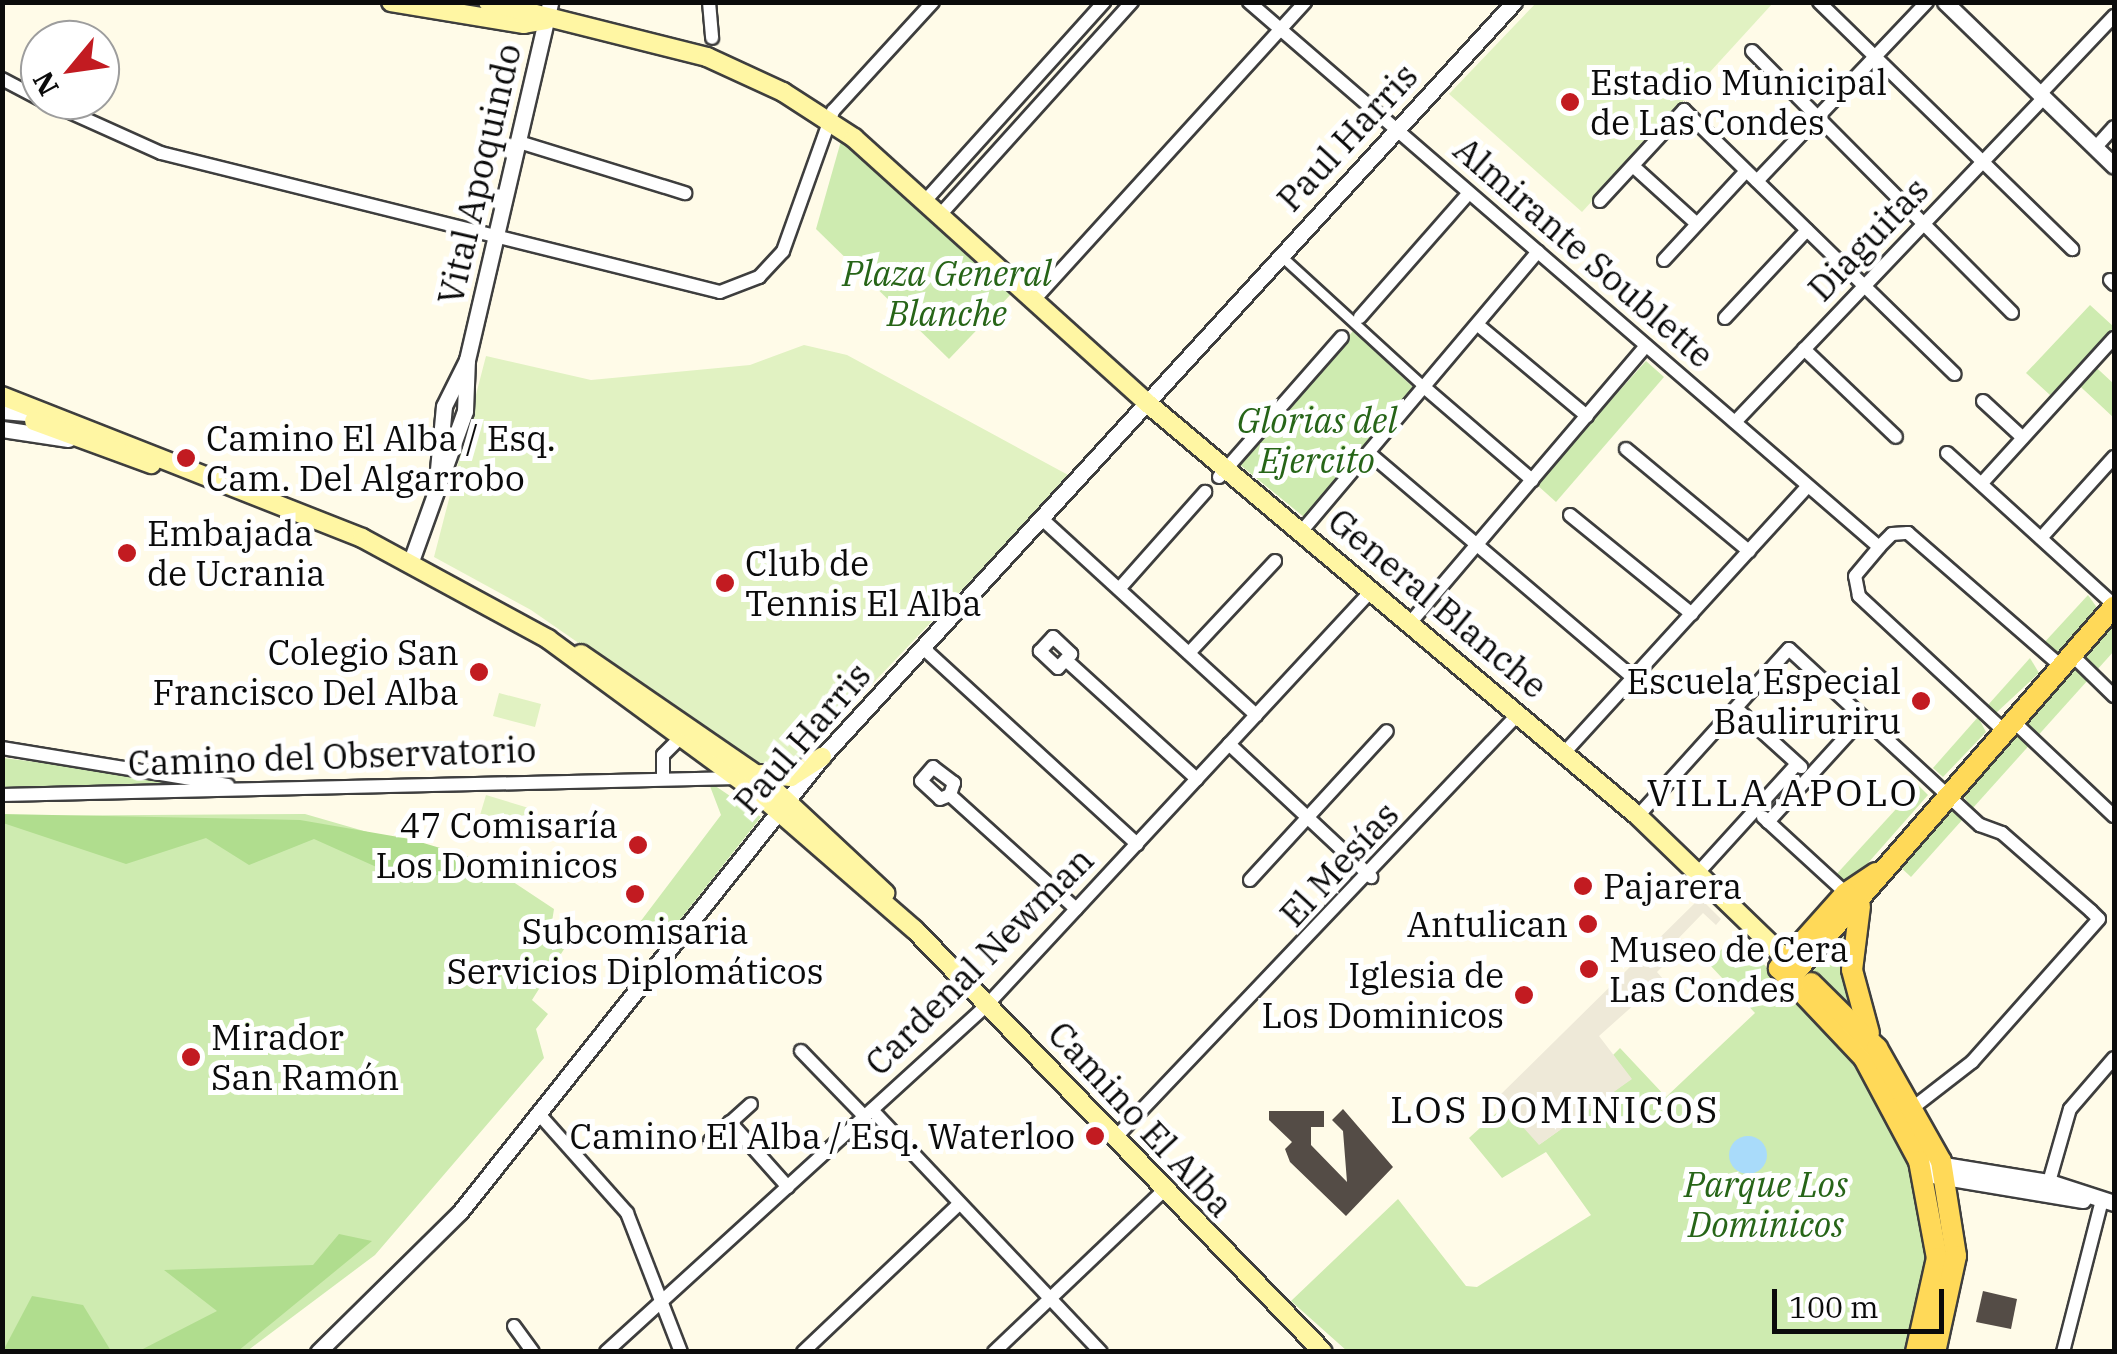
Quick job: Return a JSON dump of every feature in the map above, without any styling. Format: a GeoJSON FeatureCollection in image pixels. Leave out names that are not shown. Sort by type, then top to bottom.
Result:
{"type":"FeatureCollection","features":[{"type":"Feature","properties":{"kind":"main road","name":"General Blanche"},"geometry":{"type":"LineString","coordinates":[[391,2],[524,24],[548,11]]}},
{"type":"Feature","properties":{"kind":"main road","name":"General Blanche"},"geometry":{"type":"LineString","coordinates":[[488,2],[548,11],[694,52],[828,120],[925,200],[1222,473],[1302,532],[1566,752],[1638,816],[1785,966]]}},
{"type":"Feature","properties":{"kind":"main road","name":"Camino El Alba"},"geometry":{"type":"LineString","coordinates":[[2,396],[411,561],[548,639],[714,742],[747,776],[868,872],[914,929],[1323,1352]]}},
{"type":"Feature","properties":{"kind":"main road","name":"Camino El Alba"},"geometry":{"type":"LineString","coordinates":[[5,416],[190,474]]}},
{"type":"Feature","properties":{"kind":"main road"},"geometry":{"type":"LineString","coordinates":[[1785,966],[1876,873],[2114,606]]}},
{"type":"Feature","properties":{"kind":"main road","name":"Camino El Alba"},"geometry":{"type":"LineString","coordinates":[[548,639],[680,736],[747,776]]}},
{"type":"Feature","properties":{"kind":"main road"},"geometry":{"type":"LineString","coordinates":[[747,776],[782,778],[822,757]]}},
{"type":"Feature","properties":{"kind":"main road"},"geometry":{"type":"LineString","coordinates":[[1785,966],[1846,893],[1876,873]]}},
{"type":"Feature","properties":{"kind":"main road"},"geometry":{"type":"LineString","coordinates":[[1876,873],[1851,944],[1856,995],[1876,1048],[1915,1106],[1944,1167],[1956,1264],[1935,1352]]}},
{"type":"Feature","properties":{"kind":"main road"},"geometry":{"type":"LineString","coordinates":[[1785,966],[1876,1048]]}},
{"type":"Feature","properties":{"kind":"main road"},"geometry":{"type":"LineString","coordinates":[[1785,966],[1873,1072],[1922,1168],[1936,1258],[1916,1352]]}},
{"type":"Feature","properties":{"kind":"street"},"geometry":{"type":"LineString","coordinates":[[709,2],[712,38]]}},
{"type":"Feature","properties":{"kind":"street"},"geometry":{"type":"LineString","coordinates":[[88,120],[161,153],[494,236],[699,293],[730,290],[758,277],[783,251],[828,120],[933,2]]}},
{"type":"Feature","properties":{"kind":"street"},"geometry":{"type":"LineString","coordinates":[[925,200],[1104,2]]}},
{"type":"Feature","properties":{"kind":"street"},"geometry":{"type":"LineString","coordinates":[[940,215],[1132,2]]}},
{"type":"Feature","properties":{"kind":"street","name":"Almirante Soublette"},"geometry":{"type":"LineString","coordinates":[[1249,2],[1879,547]]}},
{"type":"Feature","properties":{"kind":"street"},"geometry":{"type":"LineString","coordinates":[[1034,300],[1306,2]]}},
{"type":"Feature","properties":{"kind":"street","name":"Paul Harris"},"geometry":{"type":"LineString","coordinates":[[318,1352],[416,1260],[822,757],[1514,2]]}},
{"type":"Feature","properties":{"kind":"street"},"geometry":{"type":"LineString","coordinates":[[1819,2],[2072,250]]}},
{"type":"Feature","properties":{"kind":"street"},"geometry":{"type":"LineString","coordinates":[[1757,181],[1928,2]]}},
{"type":"Feature","properties":{"kind":"street"},"geometry":{"type":"LineString","coordinates":[[1945,2],[2114,166]]}},
{"type":"Feature","properties":{"kind":"street","name":"Vital Apoquindo"},"geometry":{"type":"LineString","coordinates":[[411,561],[437,481],[438,430],[467,360],[548,11]]}},
{"type":"Feature","properties":{"kind":"street","name":"Diaguitas"},"geometry":{"type":"LineString","coordinates":[[1734,422],[1983,162],[2114,16]]}},
{"type":"Feature","properties":{"kind":"street"},"geometry":{"type":"LineString","coordinates":[[1752,51],[2012,313]]}},
{"type":"Feature","properties":{"kind":"street"},"geometry":{"type":"LineString","coordinates":[[1026,88],[1041,102]]}},
{"type":"Feature","properties":{"kind":"street"},"geometry":{"type":"LineString","coordinates":[[1600,201],[1684,110],[1955,374]]}},
{"type":"Feature","properties":{"kind":"street"},"geometry":{"type":"LineString","coordinates":[[2095,148],[2114,127]]}},
{"type":"Feature","properties":{"kind":"street"},"geometry":{"type":"LineString","coordinates":[[519,142],[685,194]]}},
{"type":"Feature","properties":{"kind":"street"},"geometry":{"type":"LineString","coordinates":[[1633,166],[1697,224]]}},
{"type":"Feature","properties":{"kind":"street"},"geometry":{"type":"LineString","coordinates":[[1664,260],[1746,171]]}},
{"type":"Feature","properties":{"kind":"street"},"geometry":{"type":"LineString","coordinates":[[1360,317],[1469,193]]}},
{"type":"Feature","properties":{"kind":"street"},"geometry":{"type":"LineString","coordinates":[[1725,318],[1807,230]]}},
{"type":"Feature","properties":{"kind":"street"},"geometry":{"type":"LineString","coordinates":[[1302,532],[1538,252]]}},
{"type":"Feature","properties":{"kind":"street"},"geometry":{"type":"LineString","coordinates":[[1279,254],[1532,480]]}},
{"type":"Feature","properties":{"kind":"street"},"geometry":{"type":"LineString","coordinates":[[1478,325],[1587,416]]}},
{"type":"Feature","properties":{"kind":"street"},"geometry":{"type":"LineString","coordinates":[[1222,473],[1342,337]]}},
{"type":"Feature","properties":{"kind":"street"},"geometry":{"type":"LineString","coordinates":[[1982,483],[2114,338]]}},
{"type":"Feature","properties":{"kind":"street"},"geometry":{"type":"LineString","coordinates":[[1410,623],[1646,346]]}},
{"type":"Feature","properties":{"kind":"street"},"geometry":{"type":"LineString","coordinates":[[1804,349],[1896,437]]}},
{"type":"Feature","properties":{"kind":"street"},"geometry":{"type":"LineString","coordinates":[[1983,400],[2023,438]]}},
{"type":"Feature","properties":{"kind":"street"},"geometry":{"type":"LineString","coordinates":[[5,416],[51,415]]}},
{"type":"Feature","properties":{"kind":"street"},"geometry":{"type":"LineString","coordinates":[[1626,449],[1749,552]]}},
{"type":"Feature","properties":{"kind":"street"},"geometry":{"type":"LineString","coordinates":[[1368,453],[1633,678]]}},
{"type":"Feature","properties":{"kind":"street"},"geometry":{"type":"LineString","coordinates":[[1946,453],[2114,606]]}},
{"type":"Feature","properties":{"kind":"street"},"geometry":{"type":"LineString","coordinates":[[2041,538],[2114,457]]}},
{"type":"Feature","properties":{"kind":"street"},"geometry":{"type":"LineString","coordinates":[[1566,752],[1808,486]]}},
{"type":"Feature","properties":{"kind":"street"},"geometry":{"type":"LineString","coordinates":[[1119,590],[1205,492]]}},
{"type":"Feature","properties":{"kind":"street"},"geometry":{"type":"LineString","coordinates":[[1570,514],[1692,614]]}},
{"type":"Feature","properties":{"kind":"street"},"geometry":{"type":"LineString","coordinates":[[1040,518],[1256,714]]}},
{"type":"Feature","properties":{"kind":"street"},"geometry":{"type":"LineString","coordinates":[[2114,696],[1908,533],[1892,534],[1855,576],[1859,596],[2114,816]]}},
{"type":"Feature","properties":{"kind":"street"},"geometry":{"type":"LineString","coordinates":[[1189,653],[1275,561]]}},
{"type":"Feature","properties":{"kind":"street","name":"Cardenal Newman"},"geometry":{"type":"LineString","coordinates":[[606,1352],[988,1004],[1372,590]]}},
{"type":"Feature","properties":{"kind":"street"},"geometry":{"type":"LineString","coordinates":[[922,648],[1136,844]]}},
{"type":"Feature","properties":{"kind":"street"},"geometry":{"type":"LineString","coordinates":[[1638,816],[1789,649],[1946,792],[2098,919],[1972,1062],[1915,1106]]}},
{"type":"Feature","properties":{"kind":"street"},"geometry":{"type":"LineString","coordinates":[[1066,660],[1197,779]]}},
{"type":"Feature","properties":{"kind":"street"},"geometry":{"type":"LineString","coordinates":[[1736,708],[1810,776]]}},
{"type":"Feature","properties":{"kind":"street","name":"El Mesías"},"geometry":{"type":"LineString","coordinates":[[1115,1138],[1371,877],[1519,713]]}},
{"type":"Feature","properties":{"kind":"street"},"geometry":{"type":"LineString","coordinates":[[1768,822],[1864,718]]}},
{"type":"Feature","properties":{"kind":"street"},"geometry":{"type":"LineString","coordinates":[[1250,880],[1386,731]]}},
{"type":"Feature","properties":{"kind":"street"},"geometry":{"type":"LineString","coordinates":[[663,777],[663,754],[680,736],[714,742]]}},
{"type":"Feature","properties":{"kind":"street"},"geometry":{"type":"LineString","coordinates":[[1229,744],[1371,877]]}},
{"type":"Feature","properties":{"kind":"street"},"geometry":{"type":"LineString","coordinates":[[2,748],[140,764],[245,789]]}},
{"type":"Feature","properties":{"kind":"street"},"geometry":{"type":"LineString","coordinates":[[1696,875],[1797,764]]}},
{"type":"Feature","properties":{"kind":"street","name":"Camino del Observatorio"},"geometry":{"type":"LineString","coordinates":[[2,795],[747,776]]}},
{"type":"Feature","properties":{"kind":"street"},"geometry":{"type":"LineString","coordinates":[[950,794],[1076,909]]}},
{"type":"Feature","properties":{"kind":"street"},"geometry":{"type":"LineString","coordinates":[[1756,810],[1846,893]]}},
{"type":"Feature","properties":{"kind":"street"},"geometry":{"type":"LineString","coordinates":[[801,1051],[960,1203],[1101,1352]]}},
{"type":"Feature","properties":{"kind":"street"},"geometry":{"type":"LineString","coordinates":[[2048,1182],[2070,1109],[2114,1058]]}},
{"type":"Feature","properties":{"kind":"street"},"geometry":{"type":"LineString","coordinates":[[710,1141],[750,1104]]}},
{"type":"Feature","properties":{"kind":"street"},"geometry":{"type":"LineString","coordinates":[[538,1113],[615,1195],[663,1300],[681,1352]]}},
{"type":"Feature","properties":{"kind":"street"},"geometry":{"type":"LineString","coordinates":[[730,1122],[788,1187]]}},
{"type":"Feature","properties":{"kind":"street"},"geometry":{"type":"LineString","coordinates":[[1922,1168],[1944,1167],[2048,1182],[2108,1201]]}},
{"type":"Feature","properties":{"kind":"street"},"geometry":{"type":"LineString","coordinates":[[1944,1167],[2108,1201]]}},
{"type":"Feature","properties":{"kind":"street"},"geometry":{"type":"LineString","coordinates":[[994,1352],[1164,1190]]}},
{"type":"Feature","properties":{"kind":"street"},"geometry":{"type":"LineString","coordinates":[[2063,1352],[2108,1201]]}},
{"type":"Feature","properties":{"kind":"street"},"geometry":{"type":"LineString","coordinates":[[803,1352],[960,1203]]}},
{"type":"Feature","properties":{"kind":"street"},"geometry":{"type":"LineString","coordinates":[[514,1326],[533,1352]]}},
{"type":"Feature","properties":{"kind":"green space","name":"Estadio Municipal de Las Condes"},"geometry":{"type":"Polygon","coordinates":[[[1536,3],[1773,3],[1582,212],[1449,94],[1536,3]]]}},
{"type":"Feature","properties":{"kind":"green space","name":"Plaza General Blanche"},"geometry":{"type":"Polygon","coordinates":[[[841,141],[1013,292],[949,359],[816,229],[841,141]]]}},
{"type":"Feature","properties":{"kind":"green space"},"geometry":{"type":"Polygon","coordinates":[[[2090,305],[2114,327],[2086,358],[2114,384],[2114,418],[2069,376],[2050,395],[2026,373],[2090,305]]]}},
{"type":"Feature","properties":{"kind":"green space","name":"Glorias del Ejercito"},"geometry":{"type":"Polygon","coordinates":[[[1353,331],[1415,389],[1304,517],[1239,464],[1353,331]]]}},
{"type":"Feature","properties":{"kind":"green space","name":"Club de Tennis El Alba"},"geometry":{"type":"Polygon","coordinates":[[[804,345],[847,355],[1070,476],[779,782],[531,610],[434,557],[486,356],[591,380],[750,365],[804,345]]]}},
{"type":"Feature","properties":{"kind":"green space"},"geometry":{"type":"Polygon","coordinates":[[[1646,361],[1664,377],[1556,502],[1536,484],[1646,361]]]}},
{"type":"Feature","properties":{"kind":"green space"},"geometry":{"type":"Polygon","coordinates":[[[2088,595],[2098,609],[2055,655],[2042,645],[2088,595]]]}},
{"type":"Feature","properties":{"kind":"green space"},"geometry":{"type":"Polygon","coordinates":[[[2114,623],[2114,651],[1972,809],[1961,792],[2114,623]]]}},
{"type":"Feature","properties":{"kind":"green space"},"geometry":{"type":"Polygon","coordinates":[[[2030,658],[2039,673],[1996,713],[1988,705],[2030,658]]]}},
{"type":"Feature","properties":{"kind":"green space"},"geometry":{"type":"Polygon","coordinates":[[[499,693],[541,704],[535,727],[493,716],[499,693]]]}},
{"type":"Feature","properties":{"kind":"green space"},"geometry":{"type":"Polygon","coordinates":[[[1978,717],[1986,732],[1943,777],[1933,768],[1978,717]]]}},
{"type":"Feature","properties":{"kind":"green space"},"geometry":{"type":"Polygon","coordinates":[[[3,758],[200,782],[3,788],[3,758]]]}},
{"type":"Feature","properties":{"kind":"green space"},"geometry":{"type":"Polygon","coordinates":[[[708,781],[761,817],[657,949],[634,930],[721,815],[708,781]]]}},
{"type":"Feature","properties":{"kind":"green space"},"geometry":{"type":"Polygon","coordinates":[[[1918,785],[1928,795],[1845,889],[1833,878],[1918,785]]]}},
{"type":"Feature","properties":{"kind":"green space"},"geometry":{"type":"Polygon","coordinates":[[[486,795],[532,809],[524,836],[478,822],[486,795]]]}},
{"type":"Feature","properties":{"kind":"green space"},"geometry":{"type":"Polygon","coordinates":[[[1948,809],[1963,819],[1911,877],[1896,863],[1948,809]]]}},
{"type":"Feature","properties":{"kind":"green space"},"geometry":{"type":"Polygon","coordinates":[[[2,814],[300,820],[410,839],[477,859],[477,872],[401,878],[314,839],[249,865],[206,838],[126,864],[3,823],[2,814]]]}},
{"type":"Feature","properties":{"kind":"green space"},"geometry":{"type":"Polygon","coordinates":[[[305,814],[492,868],[554,909],[551,928],[566,946],[532,1000],[548,1014],[536,1029],[544,1058],[375,1255],[247,1351],[3,1351],[2,816],[305,814]]]}},
{"type":"Feature","properties":{"kind":"green space"},"geometry":{"type":"Polygon","coordinates":[[[1843,930],[1847,984],[1851,1010],[1807,969],[1843,930]]]}},
{"type":"Feature","properties":{"kind":"green space","name":"Parque Los Dominicos"},"geometry":{"type":"Polygon","coordinates":[[[1736,935],[1851,1056],[1905,1149],[1930,1260],[1905,1351],[1347,1351],[1291,1301],[1398,1199],[1466,1286],[1477,1287],[1591,1215],[1546,1152],[1502,1178],[1469,1138],[1504,1106],[1540,1144],[1631,1079],[1613,1055],[1620,1048],[1666,1097],[1755,1013],[1708,963],[1736,935]]]}},
{"type":"Feature","properties":{"kind":"green space"},"geometry":{"type":"Polygon","coordinates":[[[339,1234],[372,1241],[238,1351],[139,1351],[217,1311],[164,1270],[313,1265],[339,1234]]]}},
{"type":"Feature","properties":{"kind":"green space"},"geometry":{"type":"Polygon","coordinates":[[[32,1296],[83,1305],[111,1351],[3,1351],[32,1296]]]}},
{"type":"Feature","properties":{"kind":"shaded area"},"geometry":{"type":"Polygon","coordinates":[[[1700,898],[1721,919],[1716,925],[1703,913],[1673,944],[1678,951],[1657,972],[1663,979],[1599,1036],[1632,1079],[1539,1145],[1497,1098],[1700,898]]]}},
{"type":"Feature","properties":{"kind":"water"},"geometry":{"type":"Polygon","coordinates":[[[1748,1136],[1761,1142],[1767,1155],[1761,1168],[1748,1174],[1735,1168],[1729,1155],[1735,1142],[1748,1136]]]}},
{"type":"Feature","properties":{"kind":"building"},"geometry":{"type":"Polygon","coordinates":[[[1343,1109],[1393,1167],[1346,1216],[1290,1162],[1285,1149],[1292,1142],[1269,1120],[1269,1111],[1324,1111],[1324,1127],[1311,1127],[1311,1145],[1347,1182],[1343,1131],[1332,1120],[1343,1109]]]}},
{"type":"Feature","properties":{"kind":"building"},"geometry":{"type":"Polygon","coordinates":[[[1983,1291],[2017,1299],[2011,1329],[1976,1322],[1983,1291]]]}},
{"type":"Feature","properties":{"kind":"place","name":"Estadio Municipal de Las Condes"},"geometry":{"type":"Point","coordinates":[1570,102]}},
{"type":"Feature","properties":{"kind":"place","name":"Camino El Alba / Esq. Cam. Del Algarrobo"},"geometry":{"type":"Point","coordinates":[186,458]}},
{"type":"Feature","properties":{"kind":"place","name":"Embajada de Ucrania"},"geometry":{"type":"Point","coordinates":[127,553]}},
{"type":"Feature","properties":{"kind":"place","name":"Club de Tennis El Alba"},"geometry":{"type":"Point","coordinates":[725,583]}},
{"type":"Feature","properties":{"kind":"place","name":"Colegio San Francisco Del Alba"},"geometry":{"type":"Point","coordinates":[479,672]}},
{"type":"Feature","properties":{"kind":"place","name":"Escuela Especial Bauliruriru"},"geometry":{"type":"Point","coordinates":[1921,701]}},
{"type":"Feature","properties":{"kind":"place","name":"47 Comisaría Los Dominicos"},"geometry":{"type":"Point","coordinates":[638,845]}},
{"type":"Feature","properties":{"kind":"place","name":"Pajarera"},"geometry":{"type":"Point","coordinates":[1583,886]}},
{"type":"Feature","properties":{"kind":"place","name":"Subcomisaria Servicios Diplomáticos"},"geometry":{"type":"Point","coordinates":[635,894]}},
{"type":"Feature","properties":{"kind":"place","name":"Antulican"},"geometry":{"type":"Point","coordinates":[1588,924]}},
{"type":"Feature","properties":{"kind":"place","name":"Museo de Cera Las Condes"},"geometry":{"type":"Point","coordinates":[1589,969]}},
{"type":"Feature","properties":{"kind":"place","name":"Iglesia de Los Dominicos"},"geometry":{"type":"Point","coordinates":[1524,995]}},
{"type":"Feature","properties":{"kind":"place","name":"Mirador San Ramón"},"geometry":{"type":"Point","coordinates":[191,1057]}},
{"type":"Feature","properties":{"kind":"place","name":"Camino El Alba / Esq. Waterloo"},"geometry":{"type":"Point","coordinates":[1095,1136]}},
{"type":"Feature","properties":{"kind":"district","name":"VILLA APOLO"},"geometry":{"type":"Point","coordinates":[1783,792]}},
{"type":"Feature","properties":{"kind":"district","name":"LOS DOMINICOS"},"geometry":{"type":"Point","coordinates":[1555,1109]}}]}
